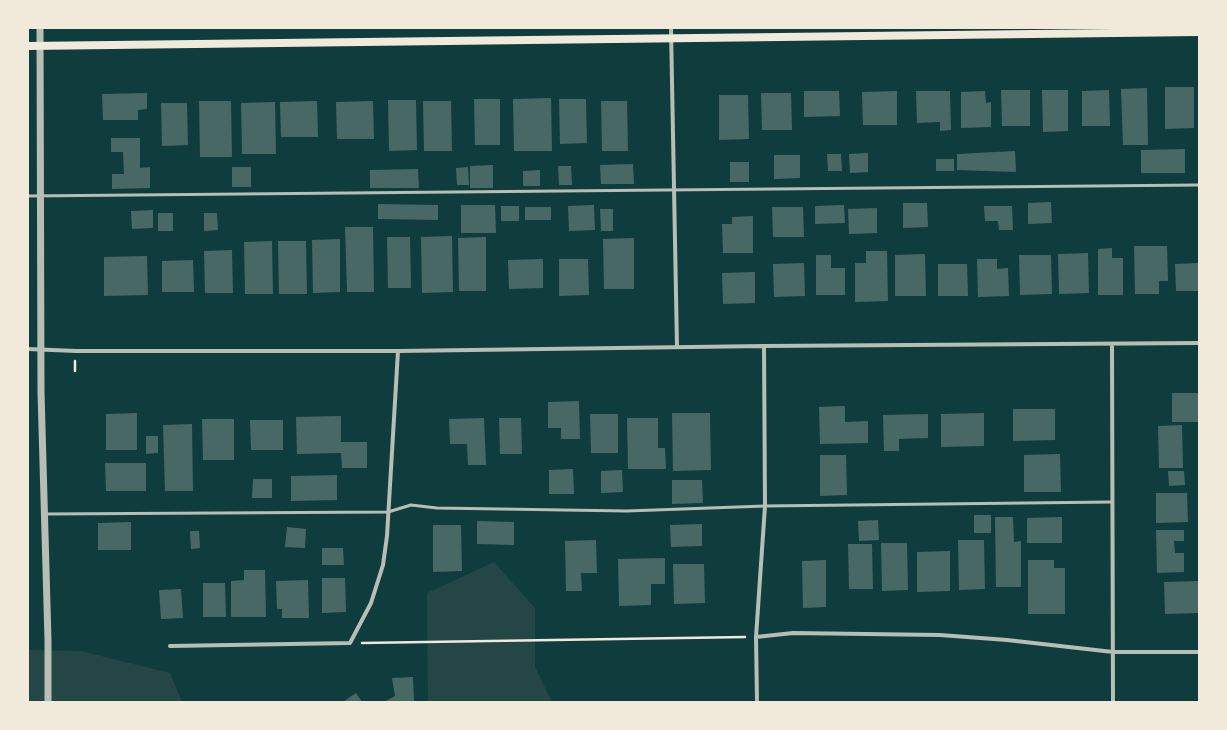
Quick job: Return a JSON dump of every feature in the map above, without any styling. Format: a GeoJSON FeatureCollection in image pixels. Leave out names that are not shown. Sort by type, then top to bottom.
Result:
{"type":"FeatureCollection","features":[{"type":"Feature","properties":{"kind":"main road"},"geometry":{"type":"LineString","coordinates":[[28,46],[1199,32]]}},
{"type":"Feature","properties":{"kind":"street"},"geometry":{"type":"LineString","coordinates":[[40,28],[41,392],[48,640],[48,702]]}},
{"type":"Feature","properties":{"kind":"street"},"geometry":{"type":"LineString","coordinates":[[671,28],[677,347]]}},
{"type":"Feature","properties":{"kind":"street"},"geometry":{"type":"LineString","coordinates":[[28,349],[91,351],[398,351],[764,346],[1199,343]]}},
{"type":"Feature","properties":{"kind":"street"},"geometry":{"type":"LineString","coordinates":[[1112,344],[1113,702]]}},
{"type":"Feature","properties":{"kind":"street"},"geometry":{"type":"LineString","coordinates":[[757,702],[756,637],[765,506],[764,346]]}},
{"type":"Feature","properties":{"kind":"street"},"geometry":{"type":"LineString","coordinates":[[170,646],[350,643],[371,603],[383,565],[387,536],[398,351]]}},
{"type":"Feature","properties":{"kind":"street"},"geometry":{"type":"LineString","coordinates":[[756,637],[793,633],[940,635],[1007,640],[1113,652],[1199,652]]}},
{"type":"Feature","properties":{"kind":"lane"},"geometry":{"type":"LineString","coordinates":[[28,196],[1199,184]]}},
{"type":"Feature","properties":{"kind":"lane"},"geometry":{"type":"LineString","coordinates":[[45,514],[388,512],[411,505],[437,508],[627,511],[765,506],[1112,502]]}},
{"type":"Feature","properties":{"kind":"path"},"geometry":{"type":"LineString","coordinates":[[350,643],[756,637]]}},
{"type":"Feature","properties":{"kind":"shaded area"},"geometry":{"type":"Polygon","coordinates":[[[494,562],[535,608],[535,667],[552,702],[428,702],[427,593],[494,562]]]}},
{"type":"Feature","properties":{"kind":"shaded area"},"geometry":{"type":"Polygon","coordinates":[[[28,650],[81,651],[170,673],[182,702],[28,702],[28,650]]]}},
{"type":"Feature","properties":{"kind":"building"},"geometry":{"type":"Polygon","coordinates":[[[1165,87],[1194,87],[1194,128],[1165,129],[1165,87]]]}},
{"type":"Feature","properties":{"kind":"building"},"geometry":{"type":"Polygon","coordinates":[[[1147,88],[1148,145],[1123,145],[1121,89],[1147,88]]]}},
{"type":"Feature","properties":{"kind":"building"},"geometry":{"type":"Polygon","coordinates":[[[1001,90],[1030,90],[1030,126],[1002,126],[1001,90]]]}},
{"type":"Feature","properties":{"kind":"building"},"geometry":{"type":"Polygon","coordinates":[[[1042,90],[1068,90],[1068,131],[1043,132],[1042,90]]]}},
{"type":"Feature","properties":{"kind":"building"},"geometry":{"type":"Polygon","coordinates":[[[1109,90],[1110,126],[1082,126],[1082,91],[1109,90]]]}},
{"type":"Feature","properties":{"kind":"building"},"geometry":{"type":"Polygon","coordinates":[[[804,91],[839,91],[840,116],[804,117],[804,91]]]}},
{"type":"Feature","properties":{"kind":"building"},"geometry":{"type":"Polygon","coordinates":[[[897,91],[897,125],[863,125],[862,92],[897,91]]]}},
{"type":"Feature","properties":{"kind":"building"},"geometry":{"type":"Polygon","coordinates":[[[916,91],[950,91],[951,130],[940,131],[940,122],[917,123],[916,91]]]}},
{"type":"Feature","properties":{"kind":"building"},"geometry":{"type":"Polygon","coordinates":[[[985,91],[986,103],[991,102],[991,127],[961,128],[961,92],[985,91]]]}},
{"type":"Feature","properties":{"kind":"building"},"geometry":{"type":"Polygon","coordinates":[[[147,93],[147,109],[138,110],[138,120],[103,120],[102,94],[147,93]]]}},
{"type":"Feature","properties":{"kind":"building"},"geometry":{"type":"Polygon","coordinates":[[[761,93],[791,93],[792,130],[762,130],[761,93]]]}},
{"type":"Feature","properties":{"kind":"building"},"geometry":{"type":"Polygon","coordinates":[[[719,95],[748,95],[749,139],[719,140],[719,95]]]}},
{"type":"Feature","properties":{"kind":"building"},"geometry":{"type":"Polygon","coordinates":[[[551,98],[552,151],[514,151],[513,99],[551,98]]]}},
{"type":"Feature","properties":{"kind":"building"},"geometry":{"type":"Polygon","coordinates":[[[474,99],[500,99],[500,145],[475,145],[474,99]]]}},
{"type":"Feature","properties":{"kind":"building"},"geometry":{"type":"Polygon","coordinates":[[[559,99],[586,99],[587,143],[560,144],[559,99]]]}},
{"type":"Feature","properties":{"kind":"building"},"geometry":{"type":"Polygon","coordinates":[[[388,100],[416,100],[417,150],[389,151],[388,100]]]}},
{"type":"Feature","properties":{"kind":"building"},"geometry":{"type":"Polygon","coordinates":[[[199,101],[231,101],[232,157],[200,157],[199,101]]]}},
{"type":"Feature","properties":{"kind":"building"},"geometry":{"type":"Polygon","coordinates":[[[317,101],[318,137],[281,137],[280,102],[317,101]]]}},
{"type":"Feature","properties":{"kind":"building"},"geometry":{"type":"Polygon","coordinates":[[[373,101],[374,139],[337,139],[336,102],[373,101]]]}},
{"type":"Feature","properties":{"kind":"building"},"geometry":{"type":"Polygon","coordinates":[[[423,101],[451,101],[452,151],[424,151],[423,101]]]}},
{"type":"Feature","properties":{"kind":"building"},"geometry":{"type":"Polygon","coordinates":[[[601,101],[627,101],[628,151],[602,151],[601,101]]]}},
{"type":"Feature","properties":{"kind":"building"},"geometry":{"type":"Polygon","coordinates":[[[275,102],[276,154],[242,154],[241,103],[275,102]]]}},
{"type":"Feature","properties":{"kind":"building"},"geometry":{"type":"Polygon","coordinates":[[[161,103],[187,103],[188,145],[162,146],[161,103]]]}},
{"type":"Feature","properties":{"kind":"building"},"geometry":{"type":"Polygon","coordinates":[[[111,138],[140,138],[140,168],[150,167],[150,188],[112,189],[112,174],[124,174],[123,152],[111,152],[111,138]]]}},
{"type":"Feature","properties":{"kind":"building"},"geometry":{"type":"Polygon","coordinates":[[[1185,149],[1185,173],[1141,173],[1141,150],[1185,149]]]}},
{"type":"Feature","properties":{"kind":"building"},"geometry":{"type":"Polygon","coordinates":[[[1015,151],[1016,172],[957,170],[957,154],[1015,151]]]}},
{"type":"Feature","properties":{"kind":"building"},"geometry":{"type":"Polygon","coordinates":[[[868,153],[868,172],[850,173],[849,154],[868,153]]]}},
{"type":"Feature","properties":{"kind":"building"},"geometry":{"type":"Polygon","coordinates":[[[827,154],[841,154],[842,171],[828,171],[827,154]]]}},
{"type":"Feature","properties":{"kind":"building"},"geometry":{"type":"Polygon","coordinates":[[[774,155],[800,155],[800,178],[774,179],[774,155]]]}},
{"type":"Feature","properties":{"kind":"building"},"geometry":{"type":"Polygon","coordinates":[[[936,159],[954,159],[954,171],[936,171],[936,159]]]}},
{"type":"Feature","properties":{"kind":"building"},"geometry":{"type":"Polygon","coordinates":[[[730,162],[749,162],[749,182],[730,182],[730,162]]]}},
{"type":"Feature","properties":{"kind":"building"},"geometry":{"type":"Polygon","coordinates":[[[633,164],[634,184],[601,184],[600,165],[633,164]]]}},
{"type":"Feature","properties":{"kind":"building"},"geometry":{"type":"Polygon","coordinates":[[[493,165],[493,188],[470,188],[470,166],[493,165]]]}},
{"type":"Feature","properties":{"kind":"building"},"geometry":{"type":"Polygon","coordinates":[[[558,166],[571,166],[572,185],[559,185],[558,166]]]}},
{"type":"Feature","properties":{"kind":"building"},"geometry":{"type":"Polygon","coordinates":[[[232,167],[251,167],[251,187],[232,187],[232,167]]]}},
{"type":"Feature","properties":{"kind":"building"},"geometry":{"type":"Polygon","coordinates":[[[468,167],[469,185],[457,185],[456,168],[468,167]]]}},
{"type":"Feature","properties":{"kind":"building"},"geometry":{"type":"Polygon","coordinates":[[[418,169],[419,188],[370,188],[370,170],[418,169]]]}},
{"type":"Feature","properties":{"kind":"building"},"geometry":{"type":"Polygon","coordinates":[[[540,170],[540,186],[523,186],[523,171],[540,170]]]}},
{"type":"Feature","properties":{"kind":"building"},"geometry":{"type":"Polygon","coordinates":[[[1051,202],[1052,223],[1028,224],[1028,203],[1051,202]]]}},
{"type":"Feature","properties":{"kind":"building"},"geometry":{"type":"Polygon","coordinates":[[[903,203],[927,203],[928,227],[903,228],[903,203]]]}},
{"type":"Feature","properties":{"kind":"building"},"geometry":{"type":"Polygon","coordinates":[[[378,204],[438,205],[438,220],[378,219],[378,204]]]}},
{"type":"Feature","properties":{"kind":"building"},"geometry":{"type":"Polygon","coordinates":[[[461,205],[495,205],[496,233],[461,233],[461,205]]]}},
{"type":"Feature","properties":{"kind":"building"},"geometry":{"type":"Polygon","coordinates":[[[594,205],[595,230],[569,231],[568,206],[594,205]]]}},
{"type":"Feature","properties":{"kind":"building"},"geometry":{"type":"Polygon","coordinates":[[[844,205],[845,223],[815,224],[815,206],[844,205]]]}},
{"type":"Feature","properties":{"kind":"building"},"geometry":{"type":"Polygon","coordinates":[[[501,206],[519,206],[519,221],[501,221],[501,206]]]}},
{"type":"Feature","properties":{"kind":"building"},"geometry":{"type":"Polygon","coordinates":[[[984,206],[1012,206],[1013,230],[999,230],[998,221],[985,221],[984,206]]]}},
{"type":"Feature","properties":{"kind":"building"},"geometry":{"type":"Polygon","coordinates":[[[525,207],[551,207],[551,220],[525,220],[525,207]]]}},
{"type":"Feature","properties":{"kind":"building"},"geometry":{"type":"Polygon","coordinates":[[[772,207],[803,207],[804,237],[773,237],[772,207]]]}},
{"type":"Feature","properties":{"kind":"building"},"geometry":{"type":"Polygon","coordinates":[[[877,208],[877,233],[849,234],[848,209],[877,208]]]}},
{"type":"Feature","properties":{"kind":"building"},"geometry":{"type":"Polygon","coordinates":[[[600,209],[613,209],[613,231],[601,231],[600,209]]]}},
{"type":"Feature","properties":{"kind":"building"},"geometry":{"type":"Polygon","coordinates":[[[153,210],[153,228],[132,229],[131,211],[153,210]]]}},
{"type":"Feature","properties":{"kind":"building"},"geometry":{"type":"Polygon","coordinates":[[[158,213],[173,213],[173,231],[158,231],[158,213]]]}},
{"type":"Feature","properties":{"kind":"building"},"geometry":{"type":"Polygon","coordinates":[[[204,213],[217,213],[218,230],[204,231],[204,213]]]}},
{"type":"Feature","properties":{"kind":"building"},"geometry":{"type":"Polygon","coordinates":[[[753,216],[753,253],[723,253],[722,224],[732,224],[732,217],[753,216]]]}},
{"type":"Feature","properties":{"kind":"building"},"geometry":{"type":"Polygon","coordinates":[[[345,227],[373,227],[374,292],[347,292],[345,227]]]}},
{"type":"Feature","properties":{"kind":"building"},"geometry":{"type":"Polygon","coordinates":[[[452,236],[453,292],[422,293],[421,237],[452,236]]]}},
{"type":"Feature","properties":{"kind":"building"},"geometry":{"type":"Polygon","coordinates":[[[387,237],[410,237],[411,288],[388,288],[387,237]]]}},
{"type":"Feature","properties":{"kind":"building"},"geometry":{"type":"Polygon","coordinates":[[[486,237],[486,291],[459,291],[458,238],[486,237]]]}},
{"type":"Feature","properties":{"kind":"building"},"geometry":{"type":"Polygon","coordinates":[[[634,238],[634,289],[604,289],[603,239],[634,238]]]}},
{"type":"Feature","properties":{"kind":"building"},"geometry":{"type":"Polygon","coordinates":[[[340,239],[340,292],[313,293],[312,240],[340,239]]]}},
{"type":"Feature","properties":{"kind":"building"},"geometry":{"type":"Polygon","coordinates":[[[272,241],[273,294],[245,294],[244,242],[272,241]]]}},
{"type":"Feature","properties":{"kind":"building"},"geometry":{"type":"Polygon","coordinates":[[[278,241],[306,241],[307,294],[279,294],[278,241]]]}},
{"type":"Feature","properties":{"kind":"building"},"geometry":{"type":"Polygon","coordinates":[[[1134,246],[1167,246],[1168,281],[1159,281],[1159,294],[1135,294],[1134,246]]]}},
{"type":"Feature","properties":{"kind":"building"},"geometry":{"type":"Polygon","coordinates":[[[1112,248],[1112,258],[1123,258],[1123,295],[1098,295],[1098,249],[1112,248]]]}},
{"type":"Feature","properties":{"kind":"building"},"geometry":{"type":"Polygon","coordinates":[[[232,250],[233,293],[205,293],[204,251],[232,250]]]}},
{"type":"Feature","properties":{"kind":"building"},"geometry":{"type":"Polygon","coordinates":[[[866,251],[887,251],[888,301],[855,302],[855,263],[866,263],[866,251]]]}},
{"type":"Feature","properties":{"kind":"building"},"geometry":{"type":"Polygon","coordinates":[[[1088,253],[1089,293],[1059,294],[1058,254],[1088,253]]]}},
{"type":"Feature","properties":{"kind":"building"},"geometry":{"type":"Polygon","coordinates":[[[925,254],[926,296],[895,296],[895,255],[925,254]]]}},
{"type":"Feature","properties":{"kind":"building"},"geometry":{"type":"Polygon","coordinates":[[[816,255],[831,255],[831,268],[845,268],[845,295],[816,295],[816,255]]]}},
{"type":"Feature","properties":{"kind":"building"},"geometry":{"type":"Polygon","coordinates":[[[1019,255],[1051,255],[1052,294],[1020,295],[1019,255]]]}},
{"type":"Feature","properties":{"kind":"building"},"geometry":{"type":"Polygon","coordinates":[[[147,256],[148,295],[104,296],[104,257],[147,256]]]}},
{"type":"Feature","properties":{"kind":"building"},"geometry":{"type":"Polygon","coordinates":[[[543,259],[543,288],[509,289],[508,260],[543,259]]]}},
{"type":"Feature","properties":{"kind":"building"},"geometry":{"type":"Polygon","coordinates":[[[559,259],[588,259],[589,295],[559,296],[559,259]]]}},
{"type":"Feature","properties":{"kind":"building"},"geometry":{"type":"Polygon","coordinates":[[[977,259],[997,259],[997,269],[1008,268],[1009,296],[978,297],[977,259]]]}},
{"type":"Feature","properties":{"kind":"building"},"geometry":{"type":"Polygon","coordinates":[[[193,260],[194,292],[162,292],[162,261],[193,260]]]}},
{"type":"Feature","properties":{"kind":"building"},"geometry":{"type":"Polygon","coordinates":[[[804,263],[805,296],[774,297],[773,264],[804,263]]]}},
{"type":"Feature","properties":{"kind":"building"},"geometry":{"type":"Polygon","coordinates":[[[1199,263],[1199,291],[1176,291],[1175,264],[1199,263]]]}},
{"type":"Feature","properties":{"kind":"building"},"geometry":{"type":"Polygon","coordinates":[[[938,264],[967,264],[968,296],[938,296],[938,264]]]}},
{"type":"Feature","properties":{"kind":"building"},"geometry":{"type":"Polygon","coordinates":[[[755,272],[755,303],[723,304],[722,273],[755,272]]]}},
{"type":"Feature","properties":{"kind":"building"},"geometry":{"type":"Polygon","coordinates":[[[1172,393],[1199,393],[1199,422],[1172,422],[1172,393]]]}},
{"type":"Feature","properties":{"kind":"building"},"geometry":{"type":"Polygon","coordinates":[[[579,401],[580,439],[561,439],[561,428],[548,428],[548,402],[579,401]]]}},
{"type":"Feature","properties":{"kind":"building"},"geometry":{"type":"Polygon","coordinates":[[[845,406],[845,422],[868,421],[868,443],[820,444],[819,407],[845,406]]]}},
{"type":"Feature","properties":{"kind":"building"},"geometry":{"type":"Polygon","coordinates":[[[1013,409],[1055,409],[1055,440],[1013,441],[1013,409]]]}},
{"type":"Feature","properties":{"kind":"building"},"geometry":{"type":"Polygon","coordinates":[[[137,413],[137,450],[106,450],[106,414],[137,413]]]}},
{"type":"Feature","properties":{"kind":"building"},"geometry":{"type":"Polygon","coordinates":[[[672,413],[710,413],[711,470],[673,471],[672,413]]]}},
{"type":"Feature","properties":{"kind":"building"},"geometry":{"type":"Polygon","coordinates":[[[984,413],[984,446],[941,447],[941,414],[984,413]]]}},
{"type":"Feature","properties":{"kind":"building"},"geometry":{"type":"Polygon","coordinates":[[[590,414],[618,414],[618,453],[591,453],[590,414]]]}},
{"type":"Feature","properties":{"kind":"building"},"geometry":{"type":"Polygon","coordinates":[[[928,414],[928,438],[899,439],[899,451],[884,451],[883,415],[928,414]]]}},
{"type":"Feature","properties":{"kind":"building"},"geometry":{"type":"Polygon","coordinates":[[[341,416],[341,442],[367,442],[367,468],[342,468],[341,453],[297,454],[296,417],[341,416]]]}},
{"type":"Feature","properties":{"kind":"building"},"geometry":{"type":"Polygon","coordinates":[[[484,418],[486,465],[468,465],[467,444],[450,444],[449,419],[484,418]]]}},
{"type":"Feature","properties":{"kind":"building"},"geometry":{"type":"Polygon","coordinates":[[[499,418],[521,418],[522,454],[500,454],[499,418]]]}},
{"type":"Feature","properties":{"kind":"building"},"geometry":{"type":"Polygon","coordinates":[[[627,418],[658,418],[658,448],[665,448],[666,469],[628,469],[627,418]]]}},
{"type":"Feature","properties":{"kind":"building"},"geometry":{"type":"Polygon","coordinates":[[[202,419],[234,419],[234,460],[203,460],[202,419]]]}},
{"type":"Feature","properties":{"kind":"building"},"geometry":{"type":"Polygon","coordinates":[[[250,420],[283,420],[283,450],[251,450],[250,420]]]}},
{"type":"Feature","properties":{"kind":"building"},"geometry":{"type":"Polygon","coordinates":[[[192,424],[193,491],[165,491],[163,425],[192,424]]]}},
{"type":"Feature","properties":{"kind":"building"},"geometry":{"type":"Polygon","coordinates":[[[1182,425],[1183,468],[1159,468],[1158,426],[1182,425]]]}},
{"type":"Feature","properties":{"kind":"building"},"geometry":{"type":"Polygon","coordinates":[[[146,436],[158,436],[158,453],[146,454],[146,436]]]}},
{"type":"Feature","properties":{"kind":"building"},"geometry":{"type":"Polygon","coordinates":[[[1060,454],[1061,492],[1024,492],[1024,455],[1060,454]]]}},
{"type":"Feature","properties":{"kind":"building"},"geometry":{"type":"Polygon","coordinates":[[[820,455],[846,455],[847,495],[820,496],[820,455]]]}},
{"type":"Feature","properties":{"kind":"building"},"geometry":{"type":"Polygon","coordinates":[[[105,463],[146,463],[146,491],[106,491],[105,463]]]}},
{"type":"Feature","properties":{"kind":"building"},"geometry":{"type":"Polygon","coordinates":[[[573,469],[574,494],[549,494],[549,470],[573,469]]]}},
{"type":"Feature","properties":{"kind":"building"},"geometry":{"type":"Polygon","coordinates":[[[622,470],[623,492],[601,493],[601,471],[622,470]]]}},
{"type":"Feature","properties":{"kind":"building"},"geometry":{"type":"Polygon","coordinates":[[[1168,471],[1184,471],[1185,485],[1169,486],[1168,471]]]}},
{"type":"Feature","properties":{"kind":"building"},"geometry":{"type":"Polygon","coordinates":[[[337,475],[337,500],[291,501],[291,476],[337,475]]]}},
{"type":"Feature","properties":{"kind":"building"},"geometry":{"type":"Polygon","coordinates":[[[253,479],[272,479],[272,498],[252,498],[253,479]]]}},
{"type":"Feature","properties":{"kind":"building"},"geometry":{"type":"Polygon","coordinates":[[[672,480],[702,480],[703,503],[672,504],[672,480]]]}},
{"type":"Feature","properties":{"kind":"building"},"geometry":{"type":"Polygon","coordinates":[[[1156,493],[1187,493],[1188,522],[1156,523],[1156,493]]]}},
{"type":"Feature","properties":{"kind":"building"},"geometry":{"type":"Polygon","coordinates":[[[974,515],[991,515],[991,533],[974,533],[974,515]]]}},
{"type":"Feature","properties":{"kind":"building"},"geometry":{"type":"Polygon","coordinates":[[[995,517],[1013,517],[1014,542],[1021,541],[1021,587],[996,587],[995,517]]]}},
{"type":"Feature","properties":{"kind":"building"},"geometry":{"type":"Polygon","coordinates":[[[1062,517],[1062,543],[1027,543],[1027,518],[1062,517]]]}},
{"type":"Feature","properties":{"kind":"building"},"geometry":{"type":"Polygon","coordinates":[[[878,520],[879,540],[859,541],[858,521],[878,520]]]}},
{"type":"Feature","properties":{"kind":"building"},"geometry":{"type":"Polygon","coordinates":[[[477,521],[514,522],[514,545],[477,544],[477,521]]]}},
{"type":"Feature","properties":{"kind":"building"},"geometry":{"type":"Polygon","coordinates":[[[131,522],[131,550],[98,550],[98,523],[131,522]]]}},
{"type":"Feature","properties":{"kind":"building"},"geometry":{"type":"Polygon","coordinates":[[[702,524],[702,546],[671,547],[670,525],[702,524]]]}},
{"type":"Feature","properties":{"kind":"building"},"geometry":{"type":"Polygon","coordinates":[[[433,525],[461,525],[462,571],[433,572],[433,525]]]}},
{"type":"Feature","properties":{"kind":"building"},"geometry":{"type":"Polygon","coordinates":[[[287,527],[306,529],[305,548],[285,547],[287,527]]]}},
{"type":"Feature","properties":{"kind":"building"},"geometry":{"type":"Polygon","coordinates":[[[1156,530],[1184,530],[1184,541],[1174,541],[1175,553],[1184,553],[1184,572],[1157,573],[1156,530]]]}},
{"type":"Feature","properties":{"kind":"building"},"geometry":{"type":"Polygon","coordinates":[[[190,531],[199,531],[200,548],[191,549],[190,531]]]}},
{"type":"Feature","properties":{"kind":"building"},"geometry":{"type":"Polygon","coordinates":[[[596,540],[597,573],[581,573],[582,591],[566,591],[565,541],[596,540]]]}},
{"type":"Feature","properties":{"kind":"building"},"geometry":{"type":"Polygon","coordinates":[[[958,540],[984,540],[985,589],[959,590],[958,540]]]}},
{"type":"Feature","properties":{"kind":"building"},"geometry":{"type":"Polygon","coordinates":[[[881,543],[907,543],[908,590],[882,591],[881,543]]]}},
{"type":"Feature","properties":{"kind":"building"},"geometry":{"type":"Polygon","coordinates":[[[848,544],[872,544],[873,589],[849,589],[848,544]]]}},
{"type":"Feature","properties":{"kind":"building"},"geometry":{"type":"Polygon","coordinates":[[[322,548],[343,548],[344,565],[322,565],[322,548]]]}},
{"type":"Feature","properties":{"kind":"building"},"geometry":{"type":"Polygon","coordinates":[[[950,551],[950,591],[917,592],[917,552],[950,551]]]}},
{"type":"Feature","properties":{"kind":"building"},"geometry":{"type":"Polygon","coordinates":[[[665,558],[665,584],[651,584],[651,605],[619,606],[618,559],[665,558]]]}},
{"type":"Feature","properties":{"kind":"building"},"geometry":{"type":"Polygon","coordinates":[[[826,560],[826,607],[803,608],[802,561],[826,560]]]}},
{"type":"Feature","properties":{"kind":"building"},"geometry":{"type":"Polygon","coordinates":[[[1028,560],[1054,560],[1054,568],[1065,568],[1065,614],[1028,614],[1028,560]]]}},
{"type":"Feature","properties":{"kind":"building"},"geometry":{"type":"Polygon","coordinates":[[[673,564],[704,564],[705,603],[674,604],[673,564]]]}},
{"type":"Feature","properties":{"kind":"building"},"geometry":{"type":"Polygon","coordinates":[[[244,570],[265,570],[266,617],[231,617],[231,581],[244,580],[244,570]]]}},
{"type":"Feature","properties":{"kind":"building"},"geometry":{"type":"Polygon","coordinates":[[[322,578],[345,578],[346,612],[322,613],[322,578]]]}},
{"type":"Feature","properties":{"kind":"building"},"geometry":{"type":"Polygon","coordinates":[[[308,580],[309,618],[282,618],[282,609],[277,609],[276,581],[308,580]]]}},
{"type":"Feature","properties":{"kind":"building"},"geometry":{"type":"Polygon","coordinates":[[[1199,581],[1199,613],[1165,614],[1164,582],[1199,581]]]}},
{"type":"Feature","properties":{"kind":"building"},"geometry":{"type":"Polygon","coordinates":[[[203,583],[225,583],[226,617],[203,617],[203,583]]]}},
{"type":"Feature","properties":{"kind":"building"},"geometry":{"type":"Polygon","coordinates":[[[181,589],[183,618],[161,619],[159,590],[181,589]]]}},
{"type":"Feature","properties":{"kind":"building"},"geometry":{"type":"Polygon","coordinates":[[[413,677],[414,702],[384,702],[395,696],[392,678],[413,677]]]}},
{"type":"Feature","properties":{"kind":"building"},"geometry":{"type":"Polygon","coordinates":[[[356,693],[362,702],[343,702],[356,693]]]}}]}
